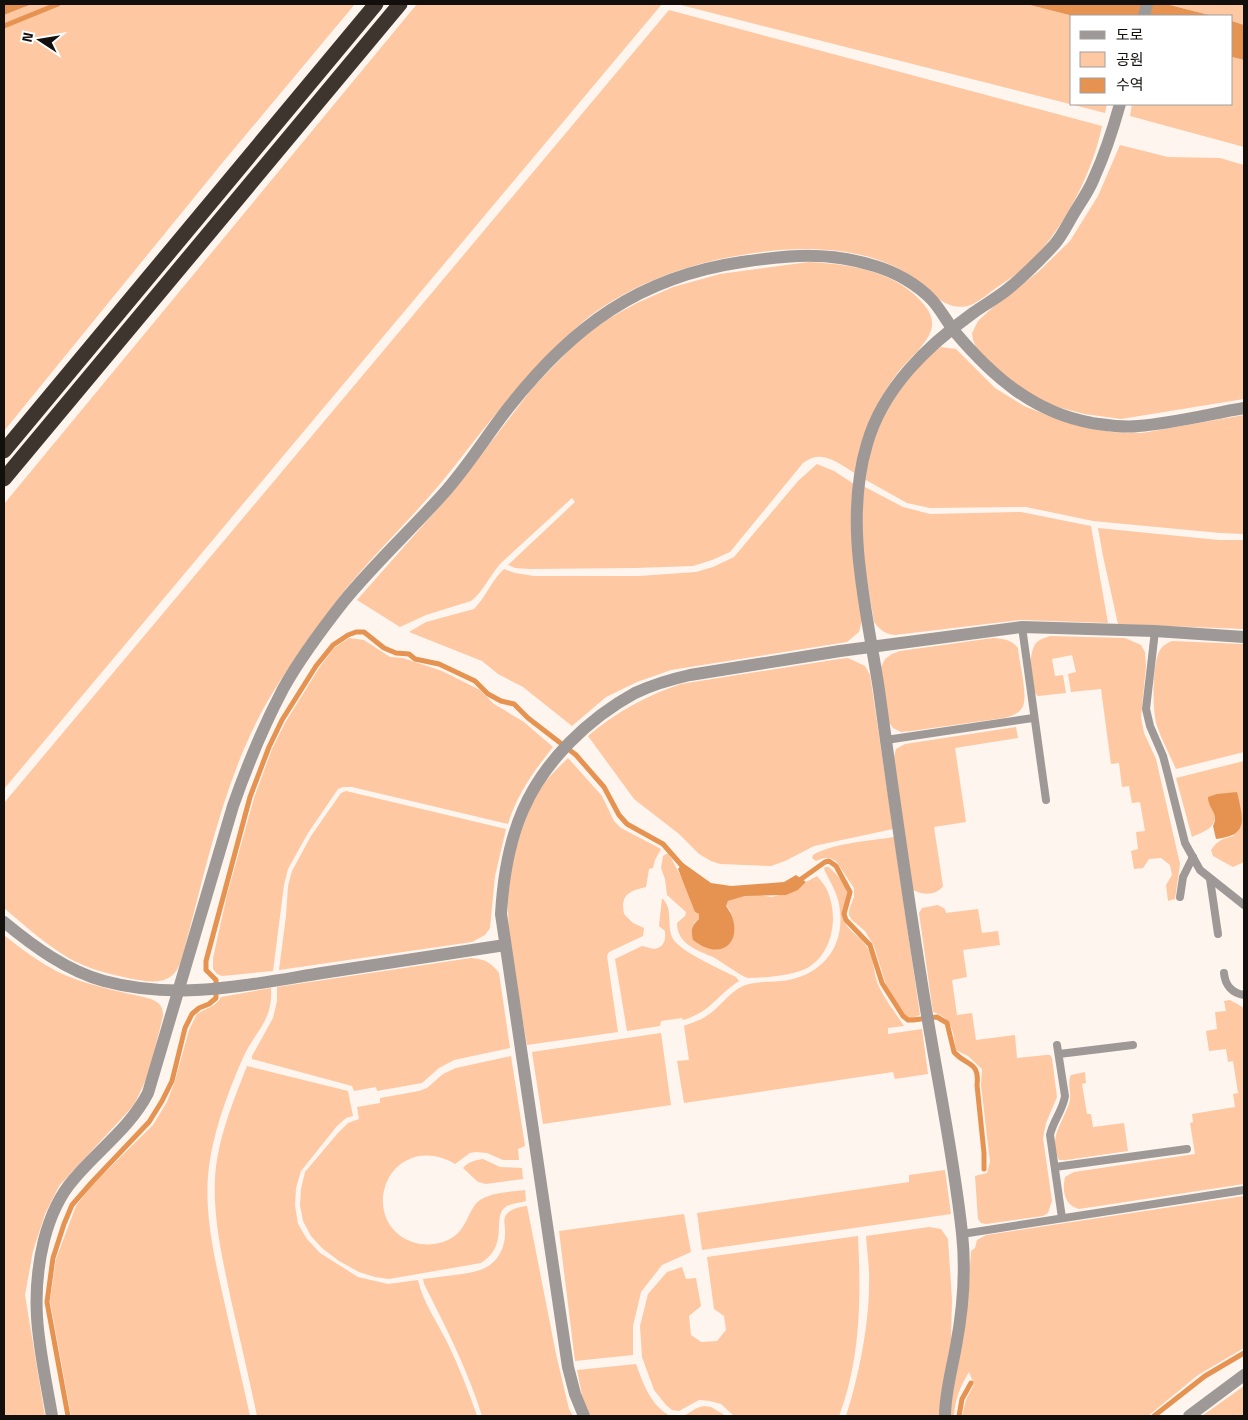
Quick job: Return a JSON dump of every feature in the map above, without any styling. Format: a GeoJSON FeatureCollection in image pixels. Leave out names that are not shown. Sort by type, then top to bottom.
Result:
{"type":"FeatureCollection","features":[{"type":"Feature","properties":{"kind":"highway"},"geometry":{"type":"LineString","coordinates":[[4,451],[376,4]]}},
{"type":"Feature","properties":{"kind":"highway"},"geometry":{"type":"LineString","coordinates":[[4,479],[400,4]]}},
{"type":"Feature","properties":{"kind":"street"},"geometry":{"type":"LineString","coordinates":[[945,1416],[945,1404],[957,1343],[961,1307],[964,1267],[962,1234],[943,1102],[927,1018],[856,546],[859,490],[866,444],[879,414],[905,374],[932,345],[1008,290],[1057,241],[1093,181],[1120,105]]}},
{"type":"Feature","properties":{"kind":"street"},"geometry":{"type":"LineString","coordinates":[[52,1416],[38,1338],[35,1305],[37,1275],[49,1221],[57,1202],[72,1181],[91,1159],[122,1131],[142,1105],[155,1072],[225,830],[248,763],[280,695],[292,674],[346,599],[446,490],[528,384],[590,323],[638,293],[668,280],[695,272],[740,262],[810,255],[850,260],[872,265],[896,274],[929,297],[952,329],[975,355],[1011,388],[1034,403],[1067,417],[1102,425],[1136,426],[1166,423],[1244,408]]}},
{"type":"Feature","properties":{"kind":"street"},"geometry":{"type":"LineString","coordinates":[[584,1416],[575,1394],[568,1367],[501,914],[502,886],[516,828],[534,788],[560,754],[594,720],[637,693],[671,680],[699,674],[872,646],[1022,628],[1155,631],[1244,637]]}},
{"type":"Feature","properties":{"kind":"street"},"geometry":{"type":"LineString","coordinates":[[4,922],[56,960],[82,974],[134,988],[179,992],[222,988],[505,945]]}},
{"type":"Feature","properties":{"kind":"street"},"geometry":{"type":"LineString","coordinates":[[1189,1416],[1244,1375]]}},
{"type":"Feature","properties":{"kind":"lane"},"geometry":{"type":"LineString","coordinates":[[1022,628],[1046,800]]}},
{"type":"Feature","properties":{"kind":"lane"},"geometry":{"type":"LineString","coordinates":[[1155,631],[1146,709],[1150,726],[1166,769],[1185,844],[1200,870],[1244,905]]}},
{"type":"Feature","properties":{"kind":"lane"},"geometry":{"type":"LineString","coordinates":[[886,740],[1034,718]]}},
{"type":"Feature","properties":{"kind":"lane"},"geometry":{"type":"LineString","coordinates":[[1180,897],[1183,877],[1192,857]]}},
{"type":"Feature","properties":{"kind":"lane"},"geometry":{"type":"LineString","coordinates":[[1210,879],[1218,934]]}},
{"type":"Feature","properties":{"kind":"lane"},"geometry":{"type":"LineString","coordinates":[[1224,973],[1225,982],[1232,991],[1244,995]]}},
{"type":"Feature","properties":{"kind":"lane"},"geometry":{"type":"LineString","coordinates":[[1057,1045],[1065,1096],[1064,1104],[1052,1125],[1050,1136],[1062,1218]]}},
{"type":"Feature","properties":{"kind":"lane"},"geometry":{"type":"LineString","coordinates":[[1059,1054],[1133,1045]]}},
{"type":"Feature","properties":{"kind":"lane"},"geometry":{"type":"LineString","coordinates":[[1055,1167],[1187,1149]]}},
{"type":"Feature","properties":{"kind":"lane"},"geometry":{"type":"LineString","coordinates":[[962,1234],[1244,1190]]}},
{"type":"Feature","properties":{"kind":"green space"},"geometry":{"type":"Polygon","coordinates":[[[32,4],[355,4],[223,162],[4,431],[4,15],[32,4]]]}},
{"type":"Feature","properties":{"kind":"green space"},"geometry":{"type":"Polygon","coordinates":[[[417,4],[662,4],[4,789],[4,504],[417,4]]]}},
{"type":"Feature","properties":{"kind":"green space"},"geometry":{"type":"Polygon","coordinates":[[[677,4],[1026,4],[1070,15],[1070,104],[677,4]]]}},
{"type":"Feature","properties":{"kind":"green space"},"geometry":{"type":"Polygon","coordinates":[[[1166,4],[1244,4],[1244,25],[1233,21],[1233,15],[1209,15],[1166,4]]]}},
{"type":"Feature","properties":{"kind":"green space"},"geometry":{"type":"Polygon","coordinates":[[[669,10],[1102,126],[1091,164],[1074,202],[1039,253],[1018,273],[973,304],[963,307],[953,306],[944,302],[901,270],[869,257],[833,250],[797,249],[740,255],[676,271],[635,288],[590,316],[570,334],[507,401],[440,484],[353,581],[304,646],[275,690],[255,725],[222,808],[183,954],[175,973],[162,981],[132,979],[91,968],[59,952],[34,934],[4,908],[4,803],[669,10]]]}},
{"type":"Feature","properties":{"kind":"green space"},"geometry":{"type":"Polygon","coordinates":[[[1233,57],[1244,60],[1244,147],[1130,116],[1132,105],[1233,105],[1233,57]]]}},
{"type":"Feature","properties":{"kind":"green space"},"geometry":{"type":"Polygon","coordinates":[[[1074,105],[1107,105],[1105,113],[1074,105]]]}},
{"type":"Feature","properties":{"kind":"green space"},"geometry":{"type":"Polygon","coordinates":[[[1120,145],[1168,157],[1220,158],[1244,165],[1244,399],[1121,419],[1084,414],[1054,406],[1018,388],[978,352],[972,333],[978,321],[1038,272],[1070,241],[1098,196],[1120,145]]]}},
{"type":"Feature","properties":{"kind":"green space"},"geometry":{"type":"Polygon","coordinates":[[[809,262],[853,267],[882,275],[908,289],[924,305],[931,318],[932,326],[927,339],[896,375],[879,401],[856,474],[830,459],[817,457],[810,459],[803,463],[730,552],[693,566],[530,569],[515,568],[508,565],[575,502],[572,498],[501,563],[471,601],[426,615],[400,627],[357,600],[455,489],[534,386],[579,340],[606,320],[637,303],[673,287],[720,274],[809,262]]]}},
{"type":"Feature","properties":{"kind":"green space"},"geometry":{"type":"Polygon","coordinates":[[[941,347],[956,349],[995,388],[1024,406],[1062,421],[1111,432],[1142,433],[1244,415],[1244,534],[1093,521],[1026,507],[930,508],[907,503],[864,479],[870,445],[881,417],[889,403],[907,377],[941,347]]]}},
{"type":"Feature","properties":{"kind":"green space"},"geometry":{"type":"Polygon","coordinates":[[[817,464],[834,471],[854,484],[862,620],[859,632],[847,642],[671,670],[637,682],[606,697],[572,726],[523,687],[498,674],[482,661],[409,632],[426,622],[474,609],[504,569],[534,576],[639,576],[696,572],[713,567],[734,557],[798,481],[817,464]]]}},
{"type":"Feature","properties":{"kind":"green space"},"geometry":{"type":"Polygon","coordinates":[[[863,486],[903,507],[930,514],[1021,512],[1091,526],[1108,623],[1021,620],[895,635],[886,633],[874,622],[862,549],[863,486]]]}},
{"type":"Feature","properties":{"kind":"green space"},"geometry":{"type":"Polygon","coordinates":[[[1098,528],[1219,540],[1244,540],[1244,629],[1118,624],[1098,528]]]}},
{"type":"Feature","properties":{"kind":"green space"},"geometry":{"type":"Polygon","coordinates":[[[1050,636],[1125,638],[1141,645],[1145,652],[1146,666],[1141,717],[1144,733],[1156,759],[1180,864],[1175,899],[1168,901],[1166,885],[1172,875],[1170,865],[1161,858],[1149,859],[1143,868],[1134,869],[1131,851],[1138,849],[1136,832],[1145,831],[1140,802],[1132,803],[1129,786],[1122,787],[1119,763],[1111,764],[1101,689],[1071,692],[1068,674],[1076,672],[1072,655],[1052,659],[1055,676],[1063,675],[1066,693],[1038,696],[1032,686],[1030,662],[1033,648],[1036,643],[1050,636]]]}},
{"type":"Feature","properties":{"kind":"green space"},"geometry":{"type":"Polygon","coordinates":[[[349,638],[364,640],[390,657],[403,658],[442,671],[480,690],[494,704],[524,722],[553,747],[527,783],[516,803],[508,824],[352,787],[338,789],[308,833],[288,869],[284,885],[273,971],[222,976],[213,969],[213,958],[227,895],[254,798],[272,749],[285,723],[319,668],[334,648],[349,638]]]}},
{"type":"Feature","properties":{"kind":"green space"},"geometry":{"type":"Polygon","coordinates":[[[993,638],[1010,641],[1018,648],[1023,680],[1024,703],[1018,712],[1004,718],[911,731],[901,732],[893,728],[888,721],[880,669],[885,659],[900,651],[993,638]]]}},
{"type":"Feature","properties":{"kind":"green space"},"geometry":{"type":"Polygon","coordinates":[[[1172,641],[1244,644],[1244,752],[1176,769],[1157,726],[1154,699],[1154,676],[1157,656],[1162,647],[1172,641]]]}},
{"type":"Feature","properties":{"kind":"green space"},"geometry":{"type":"Polygon","coordinates":[[[848,658],[865,666],[870,675],[893,829],[814,846],[771,866],[720,864],[699,854],[679,834],[634,799],[588,736],[632,706],[681,684],[848,658]]]}},
{"type":"Feature","properties":{"kind":"green space"},"geometry":{"type":"Polygon","coordinates":[[[1016,727],[1018,738],[955,748],[966,822],[934,827],[943,886],[937,892],[929,894],[913,890],[893,761],[896,749],[905,744],[1016,727]]]}},
{"type":"Feature","properties":{"kind":"green space"},"geometry":{"type":"Polygon","coordinates":[[[568,758],[602,796],[614,821],[621,828],[661,849],[653,868],[649,869],[646,887],[628,894],[624,902],[624,914],[633,923],[644,928],[643,936],[609,952],[607,956],[618,1032],[527,1045],[511,948],[508,909],[509,879],[519,838],[529,810],[546,781],[568,758]]]}},
{"type":"Feature","properties":{"kind":"green space"},"geometry":{"type":"Polygon","coordinates":[[[1244,761],[1244,862],[1233,867],[1213,856],[1211,850],[1218,842],[1234,836],[1215,814],[1212,826],[1192,837],[1176,778],[1244,761]]]}},
{"type":"Feature","properties":{"kind":"green space"},"geometry":{"type":"Polygon","coordinates":[[[346,791],[506,829],[495,876],[490,928],[485,935],[472,942],[279,970],[288,886],[292,871],[311,836],[341,793],[346,791]]]}},
{"type":"Feature","properties":{"kind":"green space"},"geometry":{"type":"Polygon","coordinates":[[[894,837],[920,1015],[913,1018],[908,1018],[902,1012],[886,985],[874,946],[865,931],[849,915],[854,897],[854,888],[836,861],[824,858],[816,861],[812,858],[813,855],[831,848],[894,837]]]}},
{"type":"Feature","properties":{"kind":"green space"},"geometry":{"type":"Polygon","coordinates":[[[669,854],[688,890],[695,912],[699,914],[699,919],[694,923],[693,940],[708,948],[731,912],[726,905],[728,901],[745,896],[772,897],[798,890],[806,882],[817,876],[826,888],[832,909],[832,931],[824,952],[809,967],[803,970],[780,975],[749,978],[695,949],[684,941],[678,930],[677,923],[685,916],[686,912],[667,895],[665,879],[661,868],[663,856],[669,854]]]}},
{"type":"Feature","properties":{"kind":"green space"},"geometry":{"type":"Polygon","coordinates":[[[829,867],[846,887],[847,895],[843,911],[844,921],[862,940],[870,952],[879,987],[904,1026],[888,1028],[888,1034],[922,1029],[928,1074],[895,1079],[893,1072],[684,1103],[677,1061],[689,1060],[684,1026],[710,1014],[733,992],[743,986],[801,977],[821,965],[835,947],[840,924],[840,911],[836,894],[824,869],[829,867]]]}},
{"type":"Feature","properties":{"kind":"green space"},"geometry":{"type":"Polygon","coordinates":[[[662,898],[668,907],[671,934],[677,944],[702,960],[736,977],[739,981],[707,1008],[693,1017],[683,1020],[682,1018],[661,1021],[660,1026],[627,1031],[615,959],[642,946],[654,949],[662,945],[665,941],[665,931],[659,926],[662,898]]]}},
{"type":"Feature","properties":{"kind":"green space"},"geometry":{"type":"Polygon","coordinates":[[[938,905],[945,909],[946,913],[978,909],[982,933],[998,931],[1000,945],[963,950],[967,977],[952,980],[957,1015],[972,1013],[976,1040],[1015,1035],[1017,1058],[1050,1055],[1052,1058],[1057,1097],[1046,1123],[1043,1138],[1052,1201],[1048,1213],[1043,1216],[986,1224],[981,1223],[978,1219],[975,1176],[987,1173],[990,1162],[981,1085],[982,1069],[968,1056],[956,1050],[951,1026],[945,1018],[933,1012],[919,913],[922,908],[938,905]]]}},
{"type":"Feature","properties":{"kind":"green space"},"geometry":{"type":"Polygon","coordinates":[[[4,935],[30,955],[58,972],[92,985],[151,999],[162,1007],[163,1013],[149,1073],[134,1105],[59,1186],[45,1214],[33,1251],[25,1295],[45,1416],[4,1416],[4,935]]]}},
{"type":"Feature","properties":{"kind":"green space"},"geometry":{"type":"Polygon","coordinates":[[[471,958],[487,962],[499,973],[510,1048],[454,1060],[439,1068],[422,1083],[377,1091],[376,1087],[354,1091],[352,1086],[252,1059],[273,1018],[277,1001],[277,987],[471,958]]]}},
{"type":"Feature","properties":{"kind":"green space"},"geometry":{"type":"Polygon","coordinates":[[[271,988],[271,1000],[266,1019],[247,1050],[224,1106],[211,1154],[207,1192],[213,1249],[250,1416],[71,1416],[50,1301],[56,1259],[76,1206],[93,1184],[153,1125],[167,1102],[175,1081],[189,1030],[197,1014],[214,1005],[221,997],[271,988]]]}},
{"type":"Feature","properties":{"kind":"green space"},"geometry":{"type":"Polygon","coordinates":[[[1230,1000],[1244,1008],[1244,1184],[1079,1209],[1070,1204],[1064,1192],[1065,1177],[1074,1172],[1195,1154],[1190,1123],[1193,1122],[1192,1114],[1235,1107],[1233,1094],[1238,1093],[1233,1061],[1228,1062],[1226,1049],[1209,1051],[1206,1031],[1217,1029],[1215,1012],[1226,1011],[1224,1001],[1230,1000]]]}},
{"type":"Feature","properties":{"kind":"green space"},"geometry":{"type":"Polygon","coordinates":[[[661,1033],[671,1105],[543,1124],[532,1052],[661,1033]]]}},
{"type":"Feature","properties":{"kind":"green space"},"geometry":{"type":"Polygon","coordinates":[[[511,1056],[525,1146],[518,1149],[519,1160],[503,1160],[487,1153],[476,1152],[470,1153],[455,1164],[438,1157],[421,1156],[413,1158],[405,1161],[391,1174],[383,1196],[384,1211],[388,1222],[395,1231],[404,1238],[414,1242],[436,1244],[447,1240],[461,1230],[473,1207],[480,1200],[490,1195],[525,1190],[526,1201],[509,1205],[502,1211],[498,1239],[490,1256],[481,1263],[389,1279],[359,1272],[339,1261],[322,1248],[311,1236],[303,1221],[300,1205],[305,1172],[348,1123],[359,1119],[357,1107],[380,1103],[380,1098],[427,1088],[443,1074],[456,1068],[511,1056]]]}},
{"type":"Feature","properties":{"kind":"green space"},"geometry":{"type":"Polygon","coordinates":[[[247,1066],[348,1091],[353,1116],[346,1118],[337,1126],[301,1171],[296,1188],[295,1205],[298,1224],[307,1239],[320,1253],[358,1277],[388,1284],[418,1280],[427,1305],[456,1362],[477,1416],[257,1416],[222,1255],[217,1225],[215,1194],[216,1164],[222,1136],[247,1066]]]}},
{"type":"Feature","properties":{"kind":"green space"},"geometry":{"type":"Polygon","coordinates":[[[1085,1072],[1086,1083],[1082,1084],[1087,1114],[1091,1114],[1093,1127],[1124,1123],[1128,1151],[1059,1160],[1055,1143],[1058,1129],[1070,1100],[1070,1077],[1071,1075],[1085,1072]]]}},
{"type":"Feature","properties":{"kind":"green space"},"geometry":{"type":"Polygon","coordinates":[[[483,1159],[500,1167],[522,1168],[523,1179],[486,1184],[478,1182],[463,1168],[467,1164],[483,1159]]]}},
{"type":"Feature","properties":{"kind":"green space"},"geometry":{"type":"Polygon","coordinates":[[[945,1170],[951,1214],[702,1250],[697,1213],[909,1182],[909,1175],[945,1170]]]}},
{"type":"Feature","properties":{"kind":"green space"},"geometry":{"type":"Polygon","coordinates":[[[1244,1196],[1244,1348],[1198,1375],[1148,1416],[962,1416],[966,1400],[974,1384],[969,1372],[958,1393],[954,1416],[949,1416],[968,1296],[971,1251],[975,1248],[977,1240],[986,1235],[1244,1196]]]}},
{"type":"Feature","properties":{"kind":"green space"},"geometry":{"type":"Polygon","coordinates":[[[527,1206],[556,1354],[569,1409],[573,1416],[482,1416],[463,1366],[424,1284],[423,1279],[473,1272],[490,1265],[498,1257],[503,1247],[505,1236],[504,1220],[506,1215],[513,1209],[527,1206]]]}},
{"type":"Feature","properties":{"kind":"green space"},"geometry":{"type":"Polygon","coordinates":[[[684,1214],[691,1252],[662,1265],[641,1292],[633,1326],[633,1355],[575,1361],[559,1231],[684,1214]]]}},
{"type":"Feature","properties":{"kind":"green space"},"geometry":{"type":"Polygon","coordinates":[[[929,1227],[941,1229],[948,1239],[952,1300],[951,1341],[940,1416],[846,1416],[859,1369],[869,1301],[869,1267],[866,1236],[929,1227]]]}},
{"type":"Feature","properties":{"kind":"green space"},"geometry":{"type":"Polygon","coordinates":[[[858,1236],[858,1327],[852,1372],[839,1416],[734,1416],[721,1404],[699,1400],[679,1411],[672,1410],[666,1405],[654,1390],[642,1357],[640,1326],[648,1294],[667,1272],[682,1267],[686,1279],[696,1278],[701,1306],[689,1316],[691,1335],[701,1342],[717,1341],[726,1330],[724,1316],[714,1309],[707,1257],[858,1236]]]}},
{"type":"Feature","properties":{"kind":"green space"},"geometry":{"type":"Polygon","coordinates":[[[636,1364],[653,1401],[671,1416],[590,1416],[582,1395],[577,1370],[636,1364]]]}},
{"type":"Feature","properties":{"kind":"green space"},"geometry":{"type":"Polygon","coordinates":[[[1244,1386],[1244,1416],[1202,1416],[1244,1386]]]}},
{"type":"Feature","properties":{"kind":"green space"},"geometry":{"type":"Polygon","coordinates":[[[704,1406],[711,1407],[726,1416],[682,1416],[698,1408],[704,1406]]]}},
{"type":"Feature","properties":{"kind":"water"},"geometry":{"type":"Polygon","coordinates":[[[32,4],[4,15],[4,5],[32,4]]]}},
{"type":"Feature","properties":{"kind":"water"},"geometry":{"type":"Polygon","coordinates":[[[1026,4],[1166,4],[1209,15],[1070,15],[1026,4]]]}},
{"type":"Feature","properties":{"kind":"water"},"geometry":{"type":"Polygon","coordinates":[[[1233,21],[1244,25],[1244,60],[1233,57],[1233,21]]]}},
{"type":"Feature","properties":{"kind":"water"},"geometry":{"type":"Polygon","coordinates":[[[1237,792],[1242,819],[1239,830],[1234,834],[1216,839],[1213,826],[1215,818],[1208,797],[1237,792]]]}},
{"type":"Feature","properties":{"kind":"water"},"geometry":{"type":"Polygon","coordinates":[[[683,863],[711,883],[731,886],[784,882],[796,875],[806,882],[798,890],[786,895],[745,896],[728,901],[726,906],[732,917],[733,936],[730,943],[723,948],[715,950],[693,940],[692,929],[699,919],[699,914],[695,912],[678,869],[683,863]]]}},
{"type":"Feature","properties":{"kind":"waterway"},"geometry":{"type":"LineString","coordinates":[[4,26],[58,4]]}},
{"type":"Feature","properties":{"kind":"waterway"},"geometry":{"type":"LineString","coordinates":[[68,1416],[47,1302],[53,1258],[64,1224],[72,1205],[149,1122],[172,1081],[185,1028],[192,1014],[216,998],[216,980],[206,970],[206,961],[250,797],[269,747],[282,720],[316,666],[333,645],[348,635],[364,632],[384,648],[396,653],[409,654],[415,659],[439,664],[475,681],[488,694],[501,701],[514,704],[528,718],[576,755],[604,787],[619,815],[627,824],[663,844],[684,868]]}},
{"type":"Feature","properties":{"kind":"waterway"},"geometry":{"type":"LineString","coordinates":[[797,882],[825,862],[829,861],[836,866],[850,892],[844,914],[846,920],[870,945],[882,983],[903,1016],[908,1020],[937,1017],[947,1023],[954,1052],[971,1065],[976,1072],[984,1169]]}},
{"type":"Feature","properties":{"kind":"waterway"},"geometry":{"type":"LineString","coordinates":[[1154,1416],[1205,1376],[1244,1353]]}},
{"type":"Feature","properties":{"kind":"waterway"},"geometry":{"type":"LineString","coordinates":[[959,1416],[962,1399],[971,1383]]}}]}
